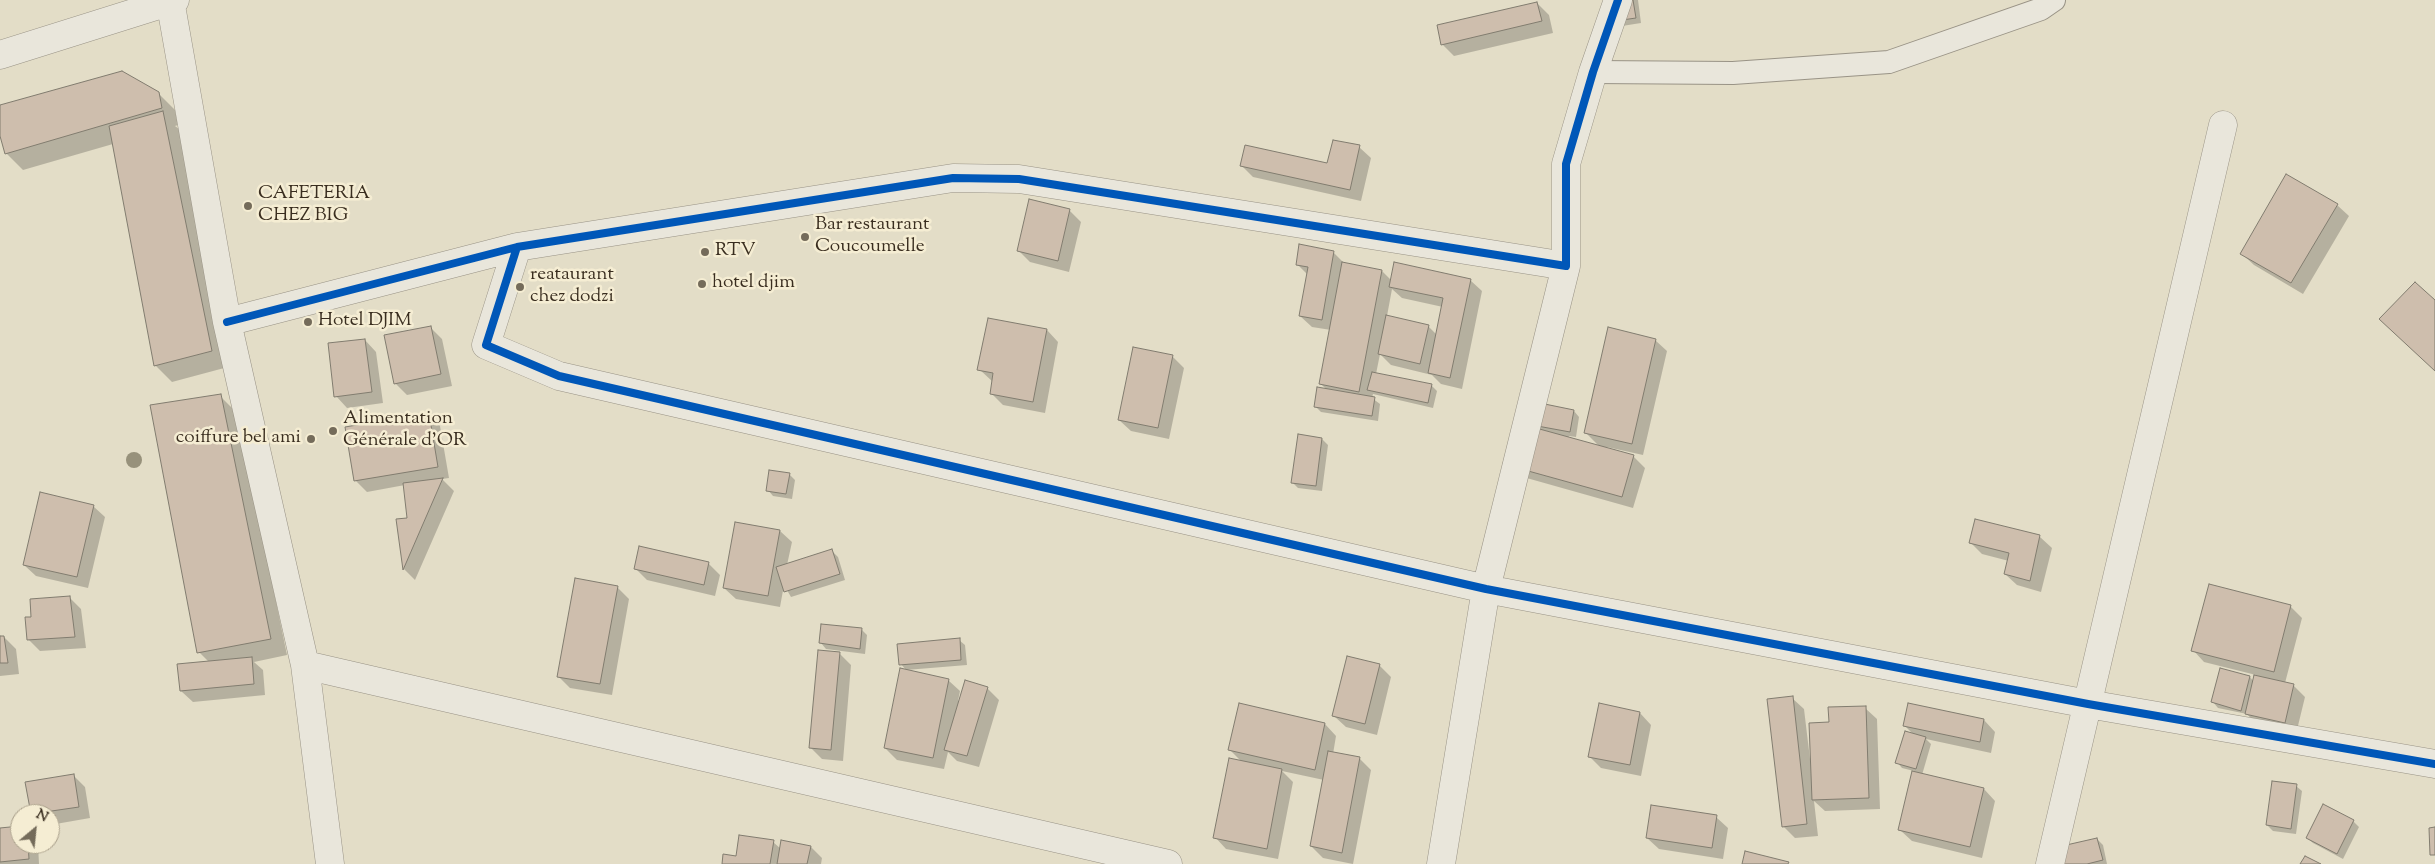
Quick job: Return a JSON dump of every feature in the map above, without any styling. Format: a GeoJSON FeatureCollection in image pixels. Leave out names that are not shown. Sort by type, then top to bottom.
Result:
{"type":"FeatureCollection","features":[{"type":"Feature","properties":{"kind":"street"},"geometry":{"type":"LineString","coordinates":[[0,56],[172,0],[227,322],[305,665],[330,864]]}},
{"type":"Feature","properties":{"kind":"street"},"geometry":{"type":"LineString","coordinates":[[1441,864],[1486,589],[1566,266],[1566,164],[1593,72],[1618,0]]}},
{"type":"Feature","properties":{"kind":"street"},"geometry":{"type":"LineString","coordinates":[[2050,864],[2223,125]]}},
{"type":"Feature","properties":{"kind":"street"},"geometry":{"type":"LineString","coordinates":[[227,322],[517,247],[953,178],[1019,179],[1566,266]]}},
{"type":"Feature","properties":{"kind":"street"},"geometry":{"type":"LineString","coordinates":[[517,247],[486,345],[560,376],[1486,589],[2088,704],[2435,764]]}},
{"type":"Feature","properties":{"kind":"street"},"geometry":{"type":"LineString","coordinates":[[305,665],[1168,864]]}},
{"type":"Feature","properties":{"kind":"lane"},"geometry":{"type":"LineString","coordinates":[[1593,72],[1733,73],[1889,62],[2041,9],[2054,0]]}},
{"type":"Feature","properties":{"kind":"building"},"geometry":{"type":"Polygon","coordinates":[[[1612,0],[1633,0],[1636,18],[1615,21],[1612,0]]]}},
{"type":"Feature","properties":{"kind":"building"},"geometry":{"type":"Polygon","coordinates":[[[1537,2],[1542,21],[1441,45],[1437,25],[1537,2]]]}},
{"type":"Feature","properties":{"kind":"building"},"geometry":{"type":"Polygon","coordinates":[[[122,71],[159,92],[162,108],[5,154],[0,136],[0,105],[122,71]]]}},
{"type":"Feature","properties":{"kind":"building"},"geometry":{"type":"Polygon","coordinates":[[[163,111],[212,351],[154,366],[109,126],[163,111]]]}},
{"type":"Feature","properties":{"kind":"building"},"geometry":{"type":"Polygon","coordinates":[[[1333,140],[1360,145],[1350,190],[1240,166],[1245,145],[1327,163],[1333,140]]]}},
{"type":"Feature","properties":{"kind":"building"},"geometry":{"type":"Polygon","coordinates":[[[2286,174],[2338,204],[2291,283],[2240,254],[2286,174]]]}},
{"type":"Feature","properties":{"kind":"building"},"geometry":{"type":"Polygon","coordinates":[[[1029,199],[1070,209],[1058,261],[1017,251],[1029,199]]]}},
{"type":"Feature","properties":{"kind":"building"},"geometry":{"type":"Polygon","coordinates":[[[1299,244],[1334,251],[1322,320],[1299,316],[1308,267],[1296,265],[1299,244]]]}},
{"type":"Feature","properties":{"kind":"building"},"geometry":{"type":"Polygon","coordinates":[[[1342,262],[1382,270],[1359,392],[1319,384],[1342,262]]]}},
{"type":"Feature","properties":{"kind":"building"},"geometry":{"type":"Polygon","coordinates":[[[1394,262],[1471,279],[1450,378],[1428,373],[1443,298],[1389,287],[1394,262]]]}},
{"type":"Feature","properties":{"kind":"building"},"geometry":{"type":"Polygon","coordinates":[[[2415,282],[2435,300],[2435,371],[2379,319],[2415,282]]]}},
{"type":"Feature","properties":{"kind":"building"},"geometry":{"type":"Polygon","coordinates":[[[1386,315],[1429,325],[1420,364],[1378,354],[1386,315]]]}},
{"type":"Feature","properties":{"kind":"building"},"geometry":{"type":"Polygon","coordinates":[[[988,318],[1047,329],[1033,402],[990,394],[993,373],[977,370],[988,318]]]}},
{"type":"Feature","properties":{"kind":"building"},"geometry":{"type":"Polygon","coordinates":[[[431,326],[441,374],[394,384],[384,335],[431,326]]]}},
{"type":"Feature","properties":{"kind":"building"},"geometry":{"type":"Polygon","coordinates":[[[1608,327],[1656,339],[1632,444],[1584,433],[1608,327]]]}},
{"type":"Feature","properties":{"kind":"building"},"geometry":{"type":"Polygon","coordinates":[[[365,339],[372,392],[334,397],[328,343],[365,339]]]}},
{"type":"Feature","properties":{"kind":"building"},"geometry":{"type":"Polygon","coordinates":[[[1133,347],[1173,355],[1158,428],[1118,420],[1133,347]]]}},
{"type":"Feature","properties":{"kind":"building"},"geometry":{"type":"Polygon","coordinates":[[[1372,372],[1432,384],[1428,403],[1367,390],[1372,372]]]}},
{"type":"Feature","properties":{"kind":"building"},"geometry":{"type":"Polygon","coordinates":[[[1317,387],[1375,397],[1372,416],[1314,407],[1317,387]]]}},
{"type":"Feature","properties":{"kind":"building"},"geometry":{"type":"Polygon","coordinates":[[[221,394],[271,639],[197,653],[150,405],[221,394]]]}},
{"type":"Feature","properties":{"kind":"building"},"geometry":{"type":"Polygon","coordinates":[[[1525,400],[1574,410],[1570,432],[1521,423],[1525,400]]]}},
{"type":"Feature","properties":{"kind":"building"},"geometry":{"type":"Polygon","coordinates":[[[429,413],[438,467],[354,481],[345,427],[429,413]]]}},
{"type":"Feature","properties":{"kind":"building"},"geometry":{"type":"Polygon","coordinates":[[[1514,422],[1634,455],[1622,497],[1503,464],[1514,422]]]}},
{"type":"Feature","properties":{"kind":"building"},"geometry":{"type":"Polygon","coordinates":[[[1298,434],[1322,438],[1316,486],[1291,483],[1298,434]]]}},
{"type":"Feature","properties":{"kind":"building"},"geometry":{"type":"Polygon","coordinates":[[[769,470],[790,473],[786,494],[766,491],[769,470]]]}},
{"type":"Feature","properties":{"kind":"building"},"geometry":{"type":"Polygon","coordinates":[[[443,478],[403,570],[396,519],[407,518],[403,483],[443,478]]]}},
{"type":"Feature","properties":{"kind":"building"},"geometry":{"type":"Polygon","coordinates":[[[40,492],[94,505],[77,577],[23,565],[40,492]]]}},
{"type":"Feature","properties":{"kind":"building"},"geometry":{"type":"Polygon","coordinates":[[[1975,519],[2040,535],[2030,581],[2004,574],[2009,553],[1969,543],[1975,519]]]}},
{"type":"Feature","properties":{"kind":"building"},"geometry":{"type":"Polygon","coordinates":[[[735,522],[780,530],[768,596],[723,588],[735,522]]]}},
{"type":"Feature","properties":{"kind":"building"},"geometry":{"type":"Polygon","coordinates":[[[639,546],[709,562],[704,585],[634,569],[639,546]]]}},
{"type":"Feature","properties":{"kind":"building"},"geometry":{"type":"Polygon","coordinates":[[[832,549],[840,574],[784,592],[776,567],[832,549]]]}},
{"type":"Feature","properties":{"kind":"building"},"geometry":{"type":"Polygon","coordinates":[[[575,578],[618,586],[600,684],[557,677],[575,578]]]}},
{"type":"Feature","properties":{"kind":"building"},"geometry":{"type":"Polygon","coordinates":[[[2209,584],[2291,605],[2274,672],[2191,651],[2209,584]]]}},
{"type":"Feature","properties":{"kind":"building"},"geometry":{"type":"Polygon","coordinates":[[[70,596],[75,637],[27,640],[25,617],[31,617],[30,599],[70,596]]]}},
{"type":"Feature","properties":{"kind":"building"},"geometry":{"type":"Polygon","coordinates":[[[821,624],[862,628],[860,649],[819,643],[821,624]]]}},
{"type":"Feature","properties":{"kind":"building"},"geometry":{"type":"Polygon","coordinates":[[[0,636],[4,636],[8,663],[0,663],[0,636]]]}},
{"type":"Feature","properties":{"kind":"building"},"geometry":{"type":"Polygon","coordinates":[[[960,638],[961,660],[899,665],[897,644],[960,638]]]}},
{"type":"Feature","properties":{"kind":"building"},"geometry":{"type":"Polygon","coordinates":[[[818,650],[840,652],[831,750],[809,748],[818,650]]]}},
{"type":"Feature","properties":{"kind":"building"},"geometry":{"type":"Polygon","coordinates":[[[1347,656],[1380,664],[1365,724],[1332,716],[1347,656]]]}},
{"type":"Feature","properties":{"kind":"building"},"geometry":{"type":"Polygon","coordinates":[[[252,657],[254,684],[180,691],[177,664],[252,657]]]}},
{"type":"Feature","properties":{"kind":"building"},"geometry":{"type":"Polygon","coordinates":[[[900,668],[949,679],[933,758],[884,748],[900,668]]]}},
{"type":"Feature","properties":{"kind":"building"},"geometry":{"type":"Polygon","coordinates":[[[2220,668],[2250,676],[2241,711],[2211,702],[2220,668]]]}},
{"type":"Feature","properties":{"kind":"building"},"geometry":{"type":"Polygon","coordinates":[[[2254,675],[2294,684],[2285,723],[2245,714],[2254,675]]]}},
{"type":"Feature","properties":{"kind":"building"},"geometry":{"type":"Polygon","coordinates":[[[965,680],[988,687],[967,756],[944,750],[965,680]]]}},
{"type":"Feature","properties":{"kind":"building"},"geometry":{"type":"Polygon","coordinates":[[[1793,696],[1807,824],[1782,827],[1767,699],[1793,696]]]}},
{"type":"Feature","properties":{"kind":"building"},"geometry":{"type":"Polygon","coordinates":[[[1239,703],[1325,723],[1315,770],[1228,750],[1239,703]]]}},
{"type":"Feature","properties":{"kind":"building"},"geometry":{"type":"Polygon","coordinates":[[[1599,703],[1640,712],[1630,765],[1588,757],[1599,703]]]}},
{"type":"Feature","properties":{"kind":"building"},"geometry":{"type":"Polygon","coordinates":[[[1908,703],[1984,719],[1980,742],[1903,726],[1908,703]]]}},
{"type":"Feature","properties":{"kind":"building"},"geometry":{"type":"Polygon","coordinates":[[[1866,706],[1869,798],[1812,800],[1809,723],[1829,722],[1828,707],[1866,706]]]}},
{"type":"Feature","properties":{"kind":"building"},"geometry":{"type":"Polygon","coordinates":[[[1905,731],[1926,737],[1916,769],[1895,763],[1905,731]]]}},
{"type":"Feature","properties":{"kind":"building"},"geometry":{"type":"Polygon","coordinates":[[[1328,751],[1360,757],[1342,853],[1310,846],[1328,751]]]}},
{"type":"Feature","properties":{"kind":"building"},"geometry":{"type":"Polygon","coordinates":[[[1229,758],[1282,769],[1267,849],[1213,838],[1229,758]]]}},
{"type":"Feature","properties":{"kind":"building"},"geometry":{"type":"Polygon","coordinates":[[[1912,771],[1984,788],[1970,847],[1898,830],[1912,771]]]}},
{"type":"Feature","properties":{"kind":"building"},"geometry":{"type":"Polygon","coordinates":[[[74,774],[79,807],[60,810],[60,804],[29,804],[25,782],[74,774]]]}},
{"type":"Feature","properties":{"kind":"building"},"geometry":{"type":"Polygon","coordinates":[[[2272,781],[2297,784],[2291,829],[2266,825],[2272,781]]]}},
{"type":"Feature","properties":{"kind":"building"},"geometry":{"type":"Polygon","coordinates":[[[2323,804],[2354,820],[2337,854],[2306,838],[2323,804]]]}},
{"type":"Feature","properties":{"kind":"building"},"geometry":{"type":"Polygon","coordinates":[[[1651,805],[1717,815],[1712,848],[1646,838],[1651,805]]]}},
{"type":"Feature","properties":{"kind":"building"},"geometry":{"type":"Polygon","coordinates":[[[10,827],[10,854],[29,854],[29,859],[0,862],[0,828],[10,827]]]}},
{"type":"Feature","properties":{"kind":"building"},"geometry":{"type":"Polygon","coordinates":[[[2435,827],[2435,855],[2430,855],[2429,828],[2435,827]]]}},
{"type":"Feature","properties":{"kind":"building"},"geometry":{"type":"Polygon","coordinates":[[[739,835],[774,840],[770,864],[722,864],[723,854],[736,856],[739,835]]]}},
{"type":"Feature","properties":{"kind":"building"},"geometry":{"type":"Polygon","coordinates":[[[2097,838],[2103,860],[2087,864],[2043,864],[2040,851],[2097,838]]]}},
{"type":"Feature","properties":{"kind":"building"},"geometry":{"type":"Polygon","coordinates":[[[781,840],[811,846],[807,864],[777,864],[781,840]]]}},
{"type":"Feature","properties":{"kind":"building"},"geometry":{"type":"Polygon","coordinates":[[[1745,851],[1789,862],[1788,864],[1742,864],[1745,851]]]}},
{"type":"Feature","properties":{"kind":"building"},"geometry":{"type":"Polygon","coordinates":[[[2305,856],[2321,864],[2300,864],[2305,856]]]}},
{"type":"Feature","properties":{"kind":"cycle path"},"geometry":{"type":"LineString","coordinates":[[227,322],[517,247],[953,178],[1019,179],[1566,266],[1566,164],[1593,72],[1618,0]]}},
{"type":"Feature","properties":{"kind":"cycle path"},"geometry":{"type":"LineString","coordinates":[[517,247],[486,345],[559,376],[1486,589],[2088,704],[2435,764]]}},
{"type":"Feature","properties":{"kind":"place","name":"CAFETERIA CHEZ BIG"},"geometry":{"type":"Point","coordinates":[248,206]}},
{"type":"Feature","properties":{"kind":"place","name":"Bar restaurant Coucoumelle"},"geometry":{"type":"Point","coordinates":[805,237]}},
{"type":"Feature","properties":{"kind":"place","name":"RTV"},"geometry":{"type":"Point","coordinates":[705,252]}},
{"type":"Feature","properties":{"kind":"place","name":"hotel djim"},"geometry":{"type":"Point","coordinates":[702,284]}},
{"type":"Feature","properties":{"kind":"place","name":"reataurant chez dodzi"},"geometry":{"type":"Point","coordinates":[520,287]}},
{"type":"Feature","properties":{"kind":"place","name":"Hotel DJIM"},"geometry":{"type":"Point","coordinates":[308,322]}},
{"type":"Feature","properties":{"kind":"place","name":"Alimentation Générale d'OR"},"geometry":{"type":"Point","coordinates":[333,431]}},
{"type":"Feature","properties":{"kind":"place","name":"coiffure bel ami"},"geometry":{"type":"Point","coordinates":[311,439]}}]}
